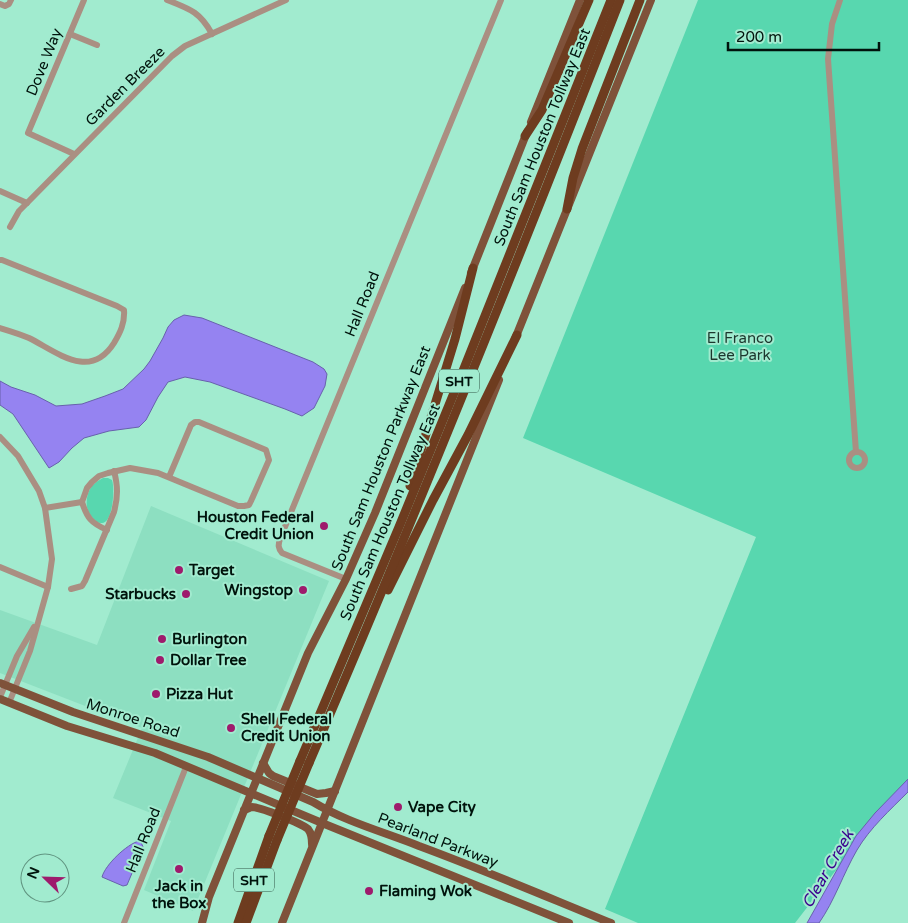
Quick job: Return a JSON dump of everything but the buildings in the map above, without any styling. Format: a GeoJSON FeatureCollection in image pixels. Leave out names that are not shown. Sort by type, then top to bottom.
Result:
{"type":"FeatureCollection","features":[{"type":"Feature","properties":{"kind":"highway"},"geometry":{"type":"LineString","coordinates":[[525,136],[542,110],[589,0]]}},
{"type":"Feature","properties":{"kind":"highway","name":"South Sam Houston Tollway East"},"geometry":{"type":"LineString","coordinates":[[238,923],[305,762],[611,0]]}},
{"type":"Feature","properties":{"kind":"highway","name":"South Sam Houston Tollway East"},"geometry":{"type":"LineString","coordinates":[[305,762],[374,611],[470,378],[620,0]]}},
{"type":"Feature","properties":{"kind":"highway"},"geometry":{"type":"LineString","coordinates":[[567,209],[573,178],[582,149],[640,0]]}},
{"type":"Feature","properties":{"kind":"highway"},"geometry":{"type":"LineString","coordinates":[[399,527],[455,339],[473,268]]}},
{"type":"Feature","properties":{"kind":"highway"},"geometry":{"type":"LineString","coordinates":[[374,611],[389,590],[517,335]]}},
{"type":"Feature","properties":{"kind":"highway","name":"South Sam Houston Tollway East"},"geometry":{"type":"LineString","coordinates":[[246,923],[273,838]]}},
{"type":"Feature","properties":{"kind":"main road","name":"South Sam Houston Parkway East"},"geometry":{"type":"LineString","coordinates":[[202,923],[209,897],[308,653],[346,579],[378,506],[580,0]]}},
{"type":"Feature","properties":{"kind":"main road"},"geometry":{"type":"LineString","coordinates":[[282,923],[651,0]]}},
{"type":"Feature","properties":{"kind":"main road","name":"Monroe Road"},"geometry":{"type":"LineString","coordinates":[[2,684],[73,712],[208,757],[258,778]]}},
{"type":"Feature","properties":{"kind":"main road","name":"Monroe Road"},"geometry":{"type":"LineString","coordinates":[[0,698],[9,704],[67,726],[155,753],[251,792]]}},
{"type":"Feature","properties":{"kind":"main road"},"geometry":{"type":"LineString","coordinates":[[67,726],[73,712]]}},
{"type":"Feature","properties":{"kind":"main road"},"geometry":{"type":"LineString","coordinates":[[155,753],[159,740]]}},
{"type":"Feature","properties":{"kind":"main road"},"geometry":{"type":"LineString","coordinates":[[264,763],[269,773],[273,776],[317,794],[335,790]]}},
{"type":"Feature","properties":{"kind":"main road","name":"Pearland Parkway"},"geometry":{"type":"LineString","coordinates":[[258,778],[373,830],[419,845],[611,923]]}},
{"type":"Feature","properties":{"kind":"main road","name":"Pearland Parkway"},"geometry":{"type":"LineString","coordinates":[[251,792],[322,823],[569,923]]}},
{"type":"Feature","properties":{"kind":"main road"},"geometry":{"type":"LineString","coordinates":[[244,810],[253,807],[260,808],[300,824],[312,836],[312,846]]}},
{"type":"Feature","properties":{"kind":"main road"},"geometry":{"type":"LineString","coordinates":[[445,873],[450,858]]}},
{"type":"Feature","properties":{"kind":"main road"},"geometry":{"type":"LineString","coordinates":[[552,916],[558,902]]}},
{"type":"Feature","properties":{"kind":"street","name":"Dove Way"},"geometry":{"type":"LineString","coordinates":[[74,154],[28,134],[84,0]]}},
{"type":"Feature","properties":{"kind":"street"},"geometry":{"type":"LineString","coordinates":[[167,0],[196,13],[205,21],[212,34]]}},
{"type":"Feature","properties":{"kind":"street","name":"Hall Road"},"geometry":{"type":"LineString","coordinates":[[346,579],[282,553],[278,545],[501,0]]}},
{"type":"Feature","properties":{"kind":"street"},"geometry":{"type":"LineString","coordinates":[[840,0],[832,24],[828,59],[856,452]]}},
{"type":"Feature","properties":{"kind":"street","name":"Garden Breeze"},"geometry":{"type":"LineString","coordinates":[[10,227],[19,211],[27,202],[172,56],[185,46],[281,1]]}},
{"type":"Feature","properties":{"kind":"street"},"geometry":{"type":"LineString","coordinates":[[0,4],[5,6],[10,2]]}},
{"type":"Feature","properties":{"kind":"street"},"geometry":{"type":"LineString","coordinates":[[70,34],[97,45]]}},
{"type":"Feature","properties":{"kind":"street"},"geometry":{"type":"LineString","coordinates":[[0,191],[27,202]]}},
{"type":"Feature","properties":{"kind":"street"},"geometry":{"type":"LineString","coordinates":[[0,260],[117,306],[124,310],[125,318],[121,330],[105,355],[90,361],[76,362],[29,338],[0,328]]}},
{"type":"Feature","properties":{"kind":"street"},"geometry":{"type":"LineString","coordinates":[[106,530],[88,518],[82,502],[87,488],[99,476],[114,471],[134,468],[158,473],[238,506],[244,506],[249,505],[269,460],[266,450],[195,422],[191,425],[169,477]]}},
{"type":"Feature","properties":{"kind":"street"},"geometry":{"type":"LineString","coordinates":[[0,437],[18,456],[39,491],[45,508],[52,558],[48,587],[30,651],[9,704]]}},
{"type":"Feature","properties":{"kind":"street"},"geometry":{"type":"LineString","coordinates":[[71,589],[82,586],[86,581],[114,512],[118,489],[114,471]]}},
{"type":"Feature","properties":{"kind":"street"},"geometry":{"type":"LineString","coordinates":[[45,508],[82,502]]}},
{"type":"Feature","properties":{"kind":"street"},"geometry":{"type":"LineString","coordinates":[[0,567],[48,587]]}},
{"type":"Feature","properties":{"kind":"street"},"geometry":{"type":"LineString","coordinates":[[0,698],[2,684],[38,621]]}},
{"type":"Feature","properties":{"kind":"street","name":"Hall Road"},"geometry":{"type":"LineString","coordinates":[[124,923],[186,767]]}},
{"type":"Feature","properties":{"kind":"shaded area"},"geometry":{"type":"Polygon","coordinates":[[[184,315],[202,318],[313,362],[324,369],[327,374],[325,386],[314,408],[302,416],[210,382],[185,377],[168,382],[146,420],[139,427],[109,431],[84,438],[59,462],[49,468],[13,414],[0,405],[0,381],[56,406],[82,404],[123,389],[150,361],[168,327],[174,320],[184,315]]]}},
{"type":"Feature","properties":{"kind":"shaded area"},"geometry":{"type":"Polygon","coordinates":[[[151,506],[329,581],[193,911],[144,890],[171,821],[113,798],[142,728],[0,673],[0,610],[97,645],[151,506]]]}},
{"type":"Feature","properties":{"kind":"shaded area"},"geometry":{"type":"Polygon","coordinates":[[[908,779],[908,792],[881,819],[862,842],[819,923],[807,923],[856,836],[908,779]]]}},
{"type":"Feature","properties":{"kind":"shaded area"},"geometry":{"type":"Polygon","coordinates":[[[139,841],[143,847],[127,885],[123,886],[102,877],[107,867],[117,856],[129,846],[139,841]]]}},
{"type":"Feature","properties":{"kind":"green space","name":"El Franco Lee Park"},"geometry":{"type":"Polygon","coordinates":[[[698,0],[908,0],[908,787],[864,834],[795,923],[638,923],[605,909],[756,537],[523,438],[698,0]]]}},
{"type":"Feature","properties":{"kind":"green space"},"geometry":{"type":"Polygon","coordinates":[[[103,478],[112,480],[112,504],[109,517],[106,521],[99,523],[92,518],[87,503],[90,489],[103,478]]]}},
{"type":"Feature","properties":{"kind":"place","name":"Houston Federal Credit Union"},"geometry":{"type":"Point","coordinates":[324,526]}},
{"type":"Feature","properties":{"kind":"place","name":"Target"},"geometry":{"type":"Point","coordinates":[179,570]}},
{"type":"Feature","properties":{"kind":"place","name":"Wingstop"},"geometry":{"type":"Point","coordinates":[303,590]}},
{"type":"Feature","properties":{"kind":"place","name":"Starbucks"},"geometry":{"type":"Point","coordinates":[186,594]}},
{"type":"Feature","properties":{"kind":"place","name":"Burlington"},"geometry":{"type":"Point","coordinates":[162,639]}},
{"type":"Feature","properties":{"kind":"place","name":"Dollar Tree"},"geometry":{"type":"Point","coordinates":[160,660]}},
{"type":"Feature","properties":{"kind":"place","name":"Pizza Hut"},"geometry":{"type":"Point","coordinates":[156,694]}},
{"type":"Feature","properties":{"kind":"place","name":"Shell Federal Credit Union"},"geometry":{"type":"Point","coordinates":[231,728]}},
{"type":"Feature","properties":{"kind":"place","name":"Vape City"},"geometry":{"type":"Point","coordinates":[398,807]}},
{"type":"Feature","properties":{"kind":"place","name":"Jack in the Box"},"geometry":{"type":"Point","coordinates":[179,869]}},
{"type":"Feature","properties":{"kind":"place","name":"Flaming Wok"},"geometry":{"type":"Point","coordinates":[369,891]}},
{"type":"Feature","properties":{"kind":"water label","name":"Clear Creek"},"geometry":{"type":"Point","coordinates":[828,869]}}]}
